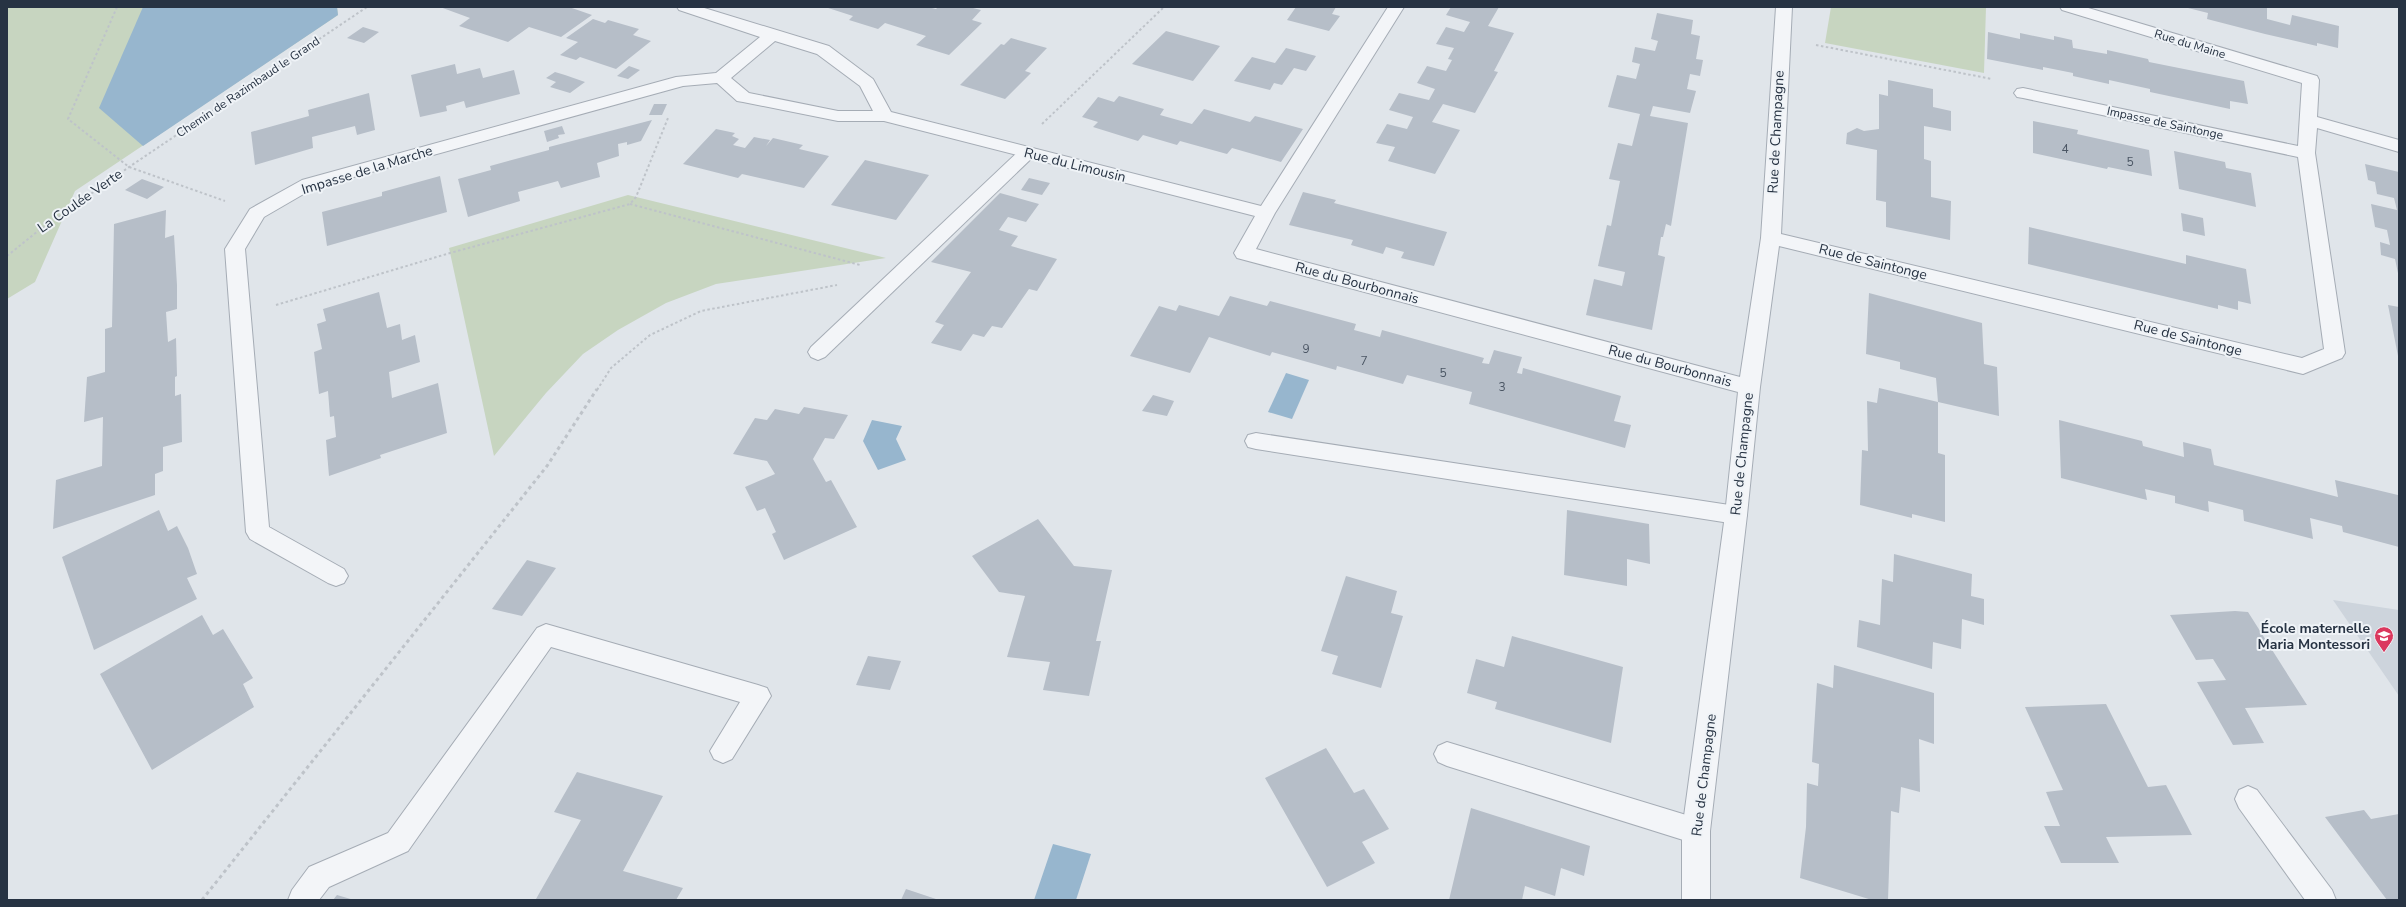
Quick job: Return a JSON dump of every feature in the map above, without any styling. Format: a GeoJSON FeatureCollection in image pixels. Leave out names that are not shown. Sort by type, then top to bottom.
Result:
{"type":"FeatureCollection","features":[{"type":"Feature","properties":{"kind":"street"},"geometry":{"type":"LineString","coordinates":[[685,7],[823,50],[867,83],[884,116]]}},
{"type":"Feature","properties":{"kind":"street","name":"Rue du Bourbonnais"},"geometry":{"type":"LineString","coordinates":[[1396,7],[1266,213],[1244,253],[1749,387]]}},
{"type":"Feature","properties":{"kind":"street","name":"Rue de Champagne"},"geometry":{"type":"LineString","coordinates":[[1696,900],[1696,831],[1736,515],[1749,387],[1771,238],[1781,38],[1784,7]]}},
{"type":"Feature","properties":{"kind":"street","name":"Rue du Maine"},"geometry":{"type":"LineString","coordinates":[[2068,7],[2311,80]]}},
{"type":"Feature","properties":{"kind":"street"},"geometry":{"type":"LineString","coordinates":[[721,78],[772,35]]}},
{"type":"Feature","properties":{"kind":"street","name":"Rue du Limousin"},"geometry":{"type":"LineString","coordinates":[[721,78],[743,96],[838,116],[884,116],[1266,213]]}},
{"type":"Feature","properties":{"kind":"street","name":"Impasse de la Marche"},"geometry":{"type":"LineString","coordinates":[[336,576],[258,532],[235,250],[257,213],[308,184],[682,81],[721,78]]}},
{"type":"Feature","properties":{"kind":"street","name":"Rue de Saintonge"},"geometry":{"type":"LineString","coordinates":[[1771,238],[2303,366],[2335,353],[2306,153],[2311,80]]}},
{"type":"Feature","properties":{"kind":"street","name":"Impasse de Saintonge"},"geometry":{"type":"LineString","coordinates":[[2023,93],[2306,153]]}},
{"type":"Feature","properties":{"kind":"street"},"geometry":{"type":"LineString","coordinates":[[2309,120],[2399,146]]}},
{"type":"Feature","properties":{"kind":"street"},"geometry":{"type":"LineString","coordinates":[[818,352],[1021,152]]}},
{"type":"Feature","properties":{"kind":"street"},"geometry":{"type":"LineString","coordinates":[[1256,441],[1736,515]]}},
{"type":"Feature","properties":{"kind":"street"},"geometry":{"type":"LineString","coordinates":[[302,900],[319,877],[398,842],[546,635],[758,696],[723,751]]}},
{"type":"Feature","properties":{"kind":"street"},"geometry":{"type":"LineString","coordinates":[[1447,754],[1696,831]]}},
{"type":"Feature","properties":{"kind":"street"},"geometry":{"type":"LineString","coordinates":[[2248,799],[2322,900]]}},
{"type":"Feature","properties":{"kind":"path","name":"La Coulée Verte"},"geometry":{"type":"LineString","coordinates":[[7,256],[38,231],[129,167],[68,118],[117,7]]}},
{"type":"Feature","properties":{"kind":"path","name":"Chemin de Razimbaud le Grand"},"geometry":{"type":"LineString","coordinates":[[129,167],[367,7]]}},
{"type":"Feature","properties":{"kind":"path"},"geometry":{"type":"LineString","coordinates":[[1021,152],[1164,7]]}},
{"type":"Feature","properties":{"kind":"path"},"geometry":{"type":"LineString","coordinates":[[1781,38],[2002,81],[2023,93]]}},
{"type":"Feature","properties":{"kind":"path"},"geometry":{"type":"LineString","coordinates":[[630,204],[636,197],[682,81]]}},
{"type":"Feature","properties":{"kind":"path"},"geometry":{"type":"LineString","coordinates":[[129,167],[257,213]]}},
{"type":"Feature","properties":{"kind":"path"},"geometry":{"type":"LineString","coordinates":[[241,315],[450,253],[630,204],[859,263],[861,268]]}},
{"type":"Feature","properties":{"kind":"path"},"geometry":{"type":"LineString","coordinates":[[202,900],[547,466],[611,368],[650,335],[701,311],[840,284]]}},
{"type":"Feature","properties":{"kind":"shaded area","name":"École maternelle Maria Montessori"},"geometry":{"type":"Polygon","coordinates":[[[2333,600],[2399,610],[2399,696],[2333,600]]]}},
{"type":"Feature","properties":{"kind":"green space"},"geometry":{"type":"Polygon","coordinates":[[[7,7],[337,7],[338,15],[75,191],[35,282],[7,299],[7,7]]]}},
{"type":"Feature","properties":{"kind":"green space"},"geometry":{"type":"Polygon","coordinates":[[[1831,7],[1986,7],[1984,73],[1825,43],[1831,7]]]}},
{"type":"Feature","properties":{"kind":"green space"},"geometry":{"type":"Polygon","coordinates":[[[628,195],[886,258],[716,284],[666,303],[618,330],[583,354],[546,393],[494,456],[449,248],[628,195]]]}},
{"type":"Feature","properties":{"kind":"water"},"geometry":{"type":"Polygon","coordinates":[[[143,7],[337,7],[338,15],[143,146],[99,108],[143,7]]]}},
{"type":"Feature","properties":{"kind":"water"},"geometry":{"type":"Polygon","coordinates":[[[1286,373],[1309,380],[1292,419],[1268,412],[1286,373]]]}},
{"type":"Feature","properties":{"kind":"water"},"geometry":{"type":"Polygon","coordinates":[[[872,420],[902,426],[896,439],[906,460],[878,470],[863,441],[872,420]]]}},
{"type":"Feature","properties":{"kind":"water"},"geometry":{"type":"Polygon","coordinates":[[[1053,844],[1091,854],[1076,900],[1034,900],[1053,844]]]}},
{"type":"Feature","properties":{"kind":"building"},"geometry":{"type":"Polygon","coordinates":[[[440,7],[569,7],[592,15],[561,37],[529,27],[508,42],[459,26],[470,18],[440,7]]]}},
{"type":"Feature","properties":{"kind":"building"},"geometry":{"type":"Polygon","coordinates":[[[825,7],[928,7],[936,9],[938,7],[969,7],[981,10],[972,20],[982,23],[949,55],[916,45],[926,36],[885,23],[878,29],[849,20],[853,16],[825,7]]]}},
{"type":"Feature","properties":{"kind":"building"},"geometry":{"type":"Polygon","coordinates":[[[1296,7],[1336,7],[1332,14],[1340,16],[1329,31],[1287,20],[1296,7]]]}},
{"type":"Feature","properties":{"kind":"building"},"geometry":{"type":"Polygon","coordinates":[[[1451,7],[1499,7],[1488,26],[1514,33],[1494,71],[1498,72],[1475,113],[1443,104],[1432,122],[1460,130],[1435,174],[1388,161],[1395,147],[1376,143],[1387,124],[1407,129],[1413,117],[1389,110],[1399,93],[1429,100],[1435,89],[1417,83],[1427,66],[1446,71],[1452,60],[1448,59],[1454,48],[1436,44],[1446,27],[1464,32],[1470,22],[1446,15],[1451,7]]]}},
{"type":"Feature","properties":{"kind":"building"},"geometry":{"type":"Polygon","coordinates":[[[2184,7],[2267,7],[2267,19],[2290,25],[2292,15],[2339,26],[2338,48],[2317,43],[2317,46],[2207,19],[2208,13],[2184,7]]]}},
{"type":"Feature","properties":{"kind":"building"},"geometry":{"type":"Polygon","coordinates":[[[1657,13],[1693,20],[1691,34],[1700,36],[1696,59],[1703,60],[1700,76],[1690,74],[1687,89],[1696,91],[1690,113],[1653,106],[1650,116],[1688,123],[1671,226],[1666,224],[1663,237],[1661,237],[1658,255],[1665,257],[1652,330],[1586,315],[1594,279],[1622,286],[1625,272],[1598,266],[1607,225],[1611,226],[1620,181],[1609,179],[1618,143],[1632,146],[1640,114],[1608,107],[1617,75],[1636,79],[1640,64],[1632,62],[1635,47],[1655,51],[1658,41],[1651,39],[1657,13]]]}},
{"type":"Feature","properties":{"kind":"building"},"geometry":{"type":"Polygon","coordinates":[[[593,19],[605,23],[608,20],[639,29],[633,35],[651,41],[616,69],[580,57],[576,60],[560,55],[578,42],[566,38],[593,19]]]}},
{"type":"Feature","properties":{"kind":"building"},"geometry":{"type":"Polygon","coordinates":[[[363,27],[379,32],[364,43],[347,38],[363,27]]]}},
{"type":"Feature","properties":{"kind":"building"},"geometry":{"type":"Polygon","coordinates":[[[1166,31],[1220,46],[1193,81],[1132,64],[1166,31]]]}},
{"type":"Feature","properties":{"kind":"building"},"geometry":{"type":"Polygon","coordinates":[[[1988,32],[2020,39],[2020,33],[2054,40],[2054,36],[2072,40],[2073,48],[2107,54],[2107,50],[2148,59],[2149,62],[2244,81],[2248,104],[2230,101],[2230,109],[2150,92],[2150,89],[2109,80],[2109,84],[2073,76],[2073,73],[2043,67],[2043,70],[1987,59],[1988,32]]]}},
{"type":"Feature","properties":{"kind":"building"},"geometry":{"type":"Polygon","coordinates":[[[1011,38],[1047,48],[1025,71],[1031,73],[1005,99],[960,85],[1001,44],[1004,45],[1011,38]]]}},
{"type":"Feature","properties":{"kind":"building"},"geometry":{"type":"Polygon","coordinates":[[[1286,48],[1316,56],[1306,71],[1294,68],[1282,85],[1274,83],[1270,90],[1234,81],[1252,57],[1275,63],[1286,48]]]}},
{"type":"Feature","properties":{"kind":"building"},"geometry":{"type":"Polygon","coordinates":[[[455,64],[457,74],[480,68],[483,78],[514,70],[520,94],[466,108],[464,101],[446,106],[447,111],[420,117],[411,75],[455,64]]]}},
{"type":"Feature","properties":{"kind":"building"},"geometry":{"type":"Polygon","coordinates":[[[629,66],[640,70],[628,79],[617,76],[629,66]]]}},
{"type":"Feature","properties":{"kind":"building"},"geometry":{"type":"Polygon","coordinates":[[[555,72],[585,82],[570,93],[550,87],[556,82],[546,78],[555,72]]]}},
{"type":"Feature","properties":{"kind":"building"},"geometry":{"type":"Polygon","coordinates":[[[1888,80],[1933,89],[1933,107],[1951,111],[1951,131],[1924,126],[1924,159],[1931,161],[1931,197],[1951,201],[1950,240],[1886,227],[1886,202],[1876,200],[1877,150],[1846,144],[1847,133],[1857,128],[1864,131],[1879,129],[1879,94],[1888,96],[1888,80]]]}},
{"type":"Feature","properties":{"kind":"building"},"geometry":{"type":"Polygon","coordinates":[[[369,93],[375,130],[357,135],[355,126],[312,137],[313,148],[255,165],[251,132],[309,116],[308,110],[369,93]]]}},
{"type":"Feature","properties":{"kind":"building"},"geometry":{"type":"Polygon","coordinates":[[[1119,96],[1164,109],[1160,115],[1192,124],[1204,109],[1250,122],[1255,116],[1303,129],[1281,162],[1232,148],[1227,154],[1180,141],[1177,145],[1143,135],[1138,141],[1093,127],[1098,122],[1082,117],[1098,97],[1114,102],[1119,96]]]}},
{"type":"Feature","properties":{"kind":"building"},"geometry":{"type":"Polygon","coordinates":[[[654,104],[667,104],[662,115],[649,115],[654,104]]]}},
{"type":"Feature","properties":{"kind":"building"},"geometry":{"type":"Polygon","coordinates":[[[652,120],[641,141],[627,145],[627,142],[618,144],[619,156],[597,163],[600,177],[561,188],[558,181],[518,192],[520,201],[468,217],[458,179],[491,170],[490,166],[549,150],[549,147],[652,120]]]}},
{"type":"Feature","properties":{"kind":"building"},"geometry":{"type":"Polygon","coordinates":[[[2033,121],[2078,130],[2077,134],[2149,150],[2152,176],[2108,167],[2107,169],[2033,153],[2033,121]]]}},
{"type":"Feature","properties":{"kind":"building"},"geometry":{"type":"Polygon","coordinates":[[[562,126],[565,134],[558,135],[559,138],[547,142],[544,131],[562,126]]]}},
{"type":"Feature","properties":{"kind":"building"},"geometry":{"type":"Polygon","coordinates":[[[716,129],[735,133],[732,136],[739,139],[733,145],[745,148],[754,137],[770,140],[766,146],[773,138],[803,145],[799,149],[829,156],[804,188],[742,174],[738,178],[683,164],[716,129]]]}},
{"type":"Feature","properties":{"kind":"building"},"geometry":{"type":"Polygon","coordinates":[[[2174,151],[2225,162],[2226,168],[2251,173],[2256,207],[2179,189],[2174,151]]]}},
{"type":"Feature","properties":{"kind":"building"},"geometry":{"type":"Polygon","coordinates":[[[865,160],[929,175],[896,220],[831,205],[865,160]]]}},
{"type":"Feature","properties":{"kind":"building"},"geometry":{"type":"Polygon","coordinates":[[[2365,164],[2399,172],[2399,278],[2395,259],[2381,255],[2380,242],[2390,245],[2387,230],[2375,227],[2371,204],[2397,210],[2394,198],[2377,194],[2375,182],[2368,180],[2365,164]]]}},
{"type":"Feature","properties":{"kind":"building"},"geometry":{"type":"Polygon","coordinates":[[[440,176],[447,212],[327,246],[322,212],[382,196],[382,192],[440,176]]]}},
{"type":"Feature","properties":{"kind":"building"},"geometry":{"type":"Polygon","coordinates":[[[1029,178],[1050,183],[1042,195],[1021,190],[1029,178]]]}},
{"type":"Feature","properties":{"kind":"building"},"geometry":{"type":"Polygon","coordinates":[[[142,179],[164,187],[147,199],[125,190],[142,179]]]}},
{"type":"Feature","properties":{"kind":"building"},"geometry":{"type":"Polygon","coordinates":[[[1303,192],[1336,200],[1334,203],[1447,232],[1434,266],[1401,258],[1404,252],[1386,247],[1383,254],[1351,245],[1353,240],[1289,225],[1303,192]]]}},
{"type":"Feature","properties":{"kind":"building"},"geometry":{"type":"Polygon","coordinates":[[[1000,193],[1039,204],[1026,222],[1008,217],[999,230],[1018,236],[1011,246],[1057,259],[1037,291],[1029,289],[1002,328],[992,326],[984,337],[973,334],[961,351],[931,343],[944,325],[935,322],[971,272],[931,262],[1000,193]]]}},
{"type":"Feature","properties":{"kind":"building"},"geometry":{"type":"Polygon","coordinates":[[[166,210],[165,238],[174,235],[177,285],[177,309],[166,312],[168,342],[176,338],[177,376],[175,377],[175,396],[181,394],[182,442],[163,447],[163,471],[155,474],[155,495],[53,529],[56,480],[102,466],[103,417],[84,422],[87,377],[105,372],[105,329],[112,327],[114,224],[166,210]]]}},
{"type":"Feature","properties":{"kind":"building"},"geometry":{"type":"Polygon","coordinates":[[[2181,213],[2203,218],[2205,236],[2183,231],[2181,213]]]}},
{"type":"Feature","properties":{"kind":"building"},"geometry":{"type":"Polygon","coordinates":[[[2029,227],[2186,264],[2186,255],[2246,269],[2251,304],[2238,301],[2238,310],[2218,305],[2218,309],[2028,264],[2029,227]]]}},
{"type":"Feature","properties":{"kind":"building"},"geometry":{"type":"Polygon","coordinates":[[[379,292],[387,328],[400,324],[402,340],[415,335],[420,362],[389,372],[392,398],[438,383],[447,433],[380,455],[381,458],[329,476],[326,440],[336,437],[334,416],[330,417],[328,391],[319,394],[314,352],[322,349],[317,324],[326,321],[323,309],[379,292]]]}},
{"type":"Feature","properties":{"kind":"building"},"geometry":{"type":"Polygon","coordinates":[[[1869,293],[1982,323],[1984,364],[1997,367],[1999,416],[1938,402],[1936,378],[1900,369],[1900,362],[1866,354],[1869,293]]]}},
{"type":"Feature","properties":{"kind":"building"},"geometry":{"type":"Polygon","coordinates":[[[1230,296],[1267,306],[1270,301],[1356,324],[1354,330],[1380,337],[1382,330],[1484,358],[1482,363],[1489,364],[1494,350],[1522,357],[1517,373],[1522,374],[1523,368],[1621,396],[1614,421],[1631,425],[1625,448],[1469,404],[1472,392],[1407,375],[1403,384],[1337,366],[1336,370],[1272,352],[1270,356],[1209,337],[1190,373],[1130,356],[1159,306],[1176,311],[1179,305],[1219,316],[1230,296]]]}},
{"type":"Feature","properties":{"kind":"building"},"geometry":{"type":"Polygon","coordinates":[[[2388,305],[2399,307],[2399,356],[2398,356],[2388,305]]]}},
{"type":"Feature","properties":{"kind":"building"},"geometry":{"type":"Polygon","coordinates":[[[1879,388],[1938,402],[1938,453],[1945,455],[1945,522],[1912,514],[1912,518],[1860,505],[1862,450],[1868,451],[1867,401],[1877,403],[1879,388]]]}},
{"type":"Feature","properties":{"kind":"building"},"geometry":{"type":"Polygon","coordinates":[[[1153,395],[1174,401],[1167,416],[1142,411],[1153,395]]]}},
{"type":"Feature","properties":{"kind":"building"},"geometry":{"type":"Polygon","coordinates":[[[804,407],[848,415],[834,439],[825,438],[813,459],[826,482],[831,480],[857,527],[784,560],[772,534],[776,532],[765,508],[757,511],[745,487],[775,474],[767,461],[733,454],[755,418],[767,420],[775,409],[799,414],[804,407]]]}},
{"type":"Feature","properties":{"kind":"building"},"geometry":{"type":"Polygon","coordinates":[[[2059,420],[2142,441],[2143,446],[2184,457],[2183,442],[2211,449],[2214,465],[2338,497],[2335,480],[2398,495],[2399,547],[2343,532],[2342,526],[2310,518],[2313,539],[2244,521],[2243,510],[2208,501],[2209,512],[2175,503],[2175,496],[2145,489],[2147,500],[2061,478],[2059,420]]]}},
{"type":"Feature","properties":{"kind":"building"},"geometry":{"type":"Polygon","coordinates":[[[159,510],[168,531],[177,526],[188,548],[197,574],[187,578],[197,599],[94,650],[62,557],[159,510]]]}},
{"type":"Feature","properties":{"kind":"building"},"geometry":{"type":"Polygon","coordinates":[[[1567,510],[1649,524],[1650,564],[1627,559],[1627,586],[1564,575],[1567,510]]]}},
{"type":"Feature","properties":{"kind":"building"},"geometry":{"type":"Polygon","coordinates":[[[1038,519],[1074,566],[1112,570],[1096,641],[1101,641],[1089,696],[1043,690],[1050,662],[1007,657],[1025,596],[999,592],[972,556],[1038,519]]]}},
{"type":"Feature","properties":{"kind":"building"},"geometry":{"type":"Polygon","coordinates":[[[1894,554],[1972,574],[1971,596],[1984,599],[1984,625],[1962,619],[1961,649],[1933,642],[1932,669],[1857,647],[1859,620],[1880,625],[1882,579],[1893,582],[1894,554]]]}},
{"type":"Feature","properties":{"kind":"building"},"geometry":{"type":"Polygon","coordinates":[[[527,560],[556,568],[522,616],[492,609],[527,560]]]}},
{"type":"Feature","properties":{"kind":"building"},"geometry":{"type":"Polygon","coordinates":[[[1346,576],[1397,591],[1391,613],[1403,616],[1381,688],[1332,674],[1338,656],[1321,651],[1346,576]]]}},
{"type":"Feature","properties":{"kind":"building"},"geometry":{"type":"Polygon","coordinates":[[[2235,611],[2248,612],[2307,705],[2245,708],[2264,743],[2233,745],[2197,682],[2226,680],[2213,659],[2196,660],[2170,615],[2235,611]]]}},
{"type":"Feature","properties":{"kind":"building"},"geometry":{"type":"Polygon","coordinates":[[[202,615],[213,635],[223,629],[253,678],[243,684],[254,707],[152,770],[100,674],[202,615]]]}},
{"type":"Feature","properties":{"kind":"building"},"geometry":{"type":"Polygon","coordinates":[[[1512,636],[1623,667],[1611,743],[1495,709],[1497,702],[1467,693],[1476,659],[1504,667],[1512,636]]]}},
{"type":"Feature","properties":{"kind":"building"},"geometry":{"type":"Polygon","coordinates":[[[868,656],[901,661],[890,690],[856,685],[868,656]]]}},
{"type":"Feature","properties":{"kind":"building"},"geometry":{"type":"Polygon","coordinates":[[[1834,665],[1934,693],[1934,744],[1919,739],[1920,792],[1901,787],[1899,813],[1891,811],[1888,900],[1872,900],[1800,878],[1806,827],[1807,783],[1818,786],[1819,764],[1812,762],[1817,683],[1833,688],[1834,665]]]}},
{"type":"Feature","properties":{"kind":"building"},"geometry":{"type":"Polygon","coordinates":[[[2106,704],[2148,787],[2166,785],[2192,835],[2106,837],[2119,863],[2061,863],[2044,826],[2060,826],[2046,792],[2063,790],[2025,707],[2106,704]]]}},
{"type":"Feature","properties":{"kind":"building"},"geometry":{"type":"Polygon","coordinates":[[[1326,748],[1354,793],[1364,789],[1389,829],[1362,842],[1375,863],[1327,887],[1265,778],[1326,748]]]}},
{"type":"Feature","properties":{"kind":"building"},"geometry":{"type":"Polygon","coordinates":[[[577,772],[663,796],[623,871],[683,888],[676,900],[536,899],[581,820],[554,812],[577,772]]]}},
{"type":"Feature","properties":{"kind":"building"},"geometry":{"type":"Polygon","coordinates":[[[1471,808],[1590,846],[1584,876],[1561,868],[1555,896],[1525,886],[1522,900],[1449,900],[1471,808]]]}},
{"type":"Feature","properties":{"kind":"building"},"geometry":{"type":"Polygon","coordinates":[[[2364,810],[2371,819],[2399,814],[2399,900],[2387,900],[2325,817],[2364,810]]]}},
{"type":"Feature","properties":{"kind":"building"},"geometry":{"type":"Polygon","coordinates":[[[906,889],[939,900],[901,900],[906,889]]]}},
{"type":"Feature","properties":{"kind":"building"},"geometry":{"type":"Polygon","coordinates":[[[337,895],[354,900],[333,900],[337,895]]]}},
{"type":"Feature","properties":{"kind":"place","name":"École maternelle Maria Montessori"},"geometry":{"type":"Point","coordinates":[2384,653]}}]}
